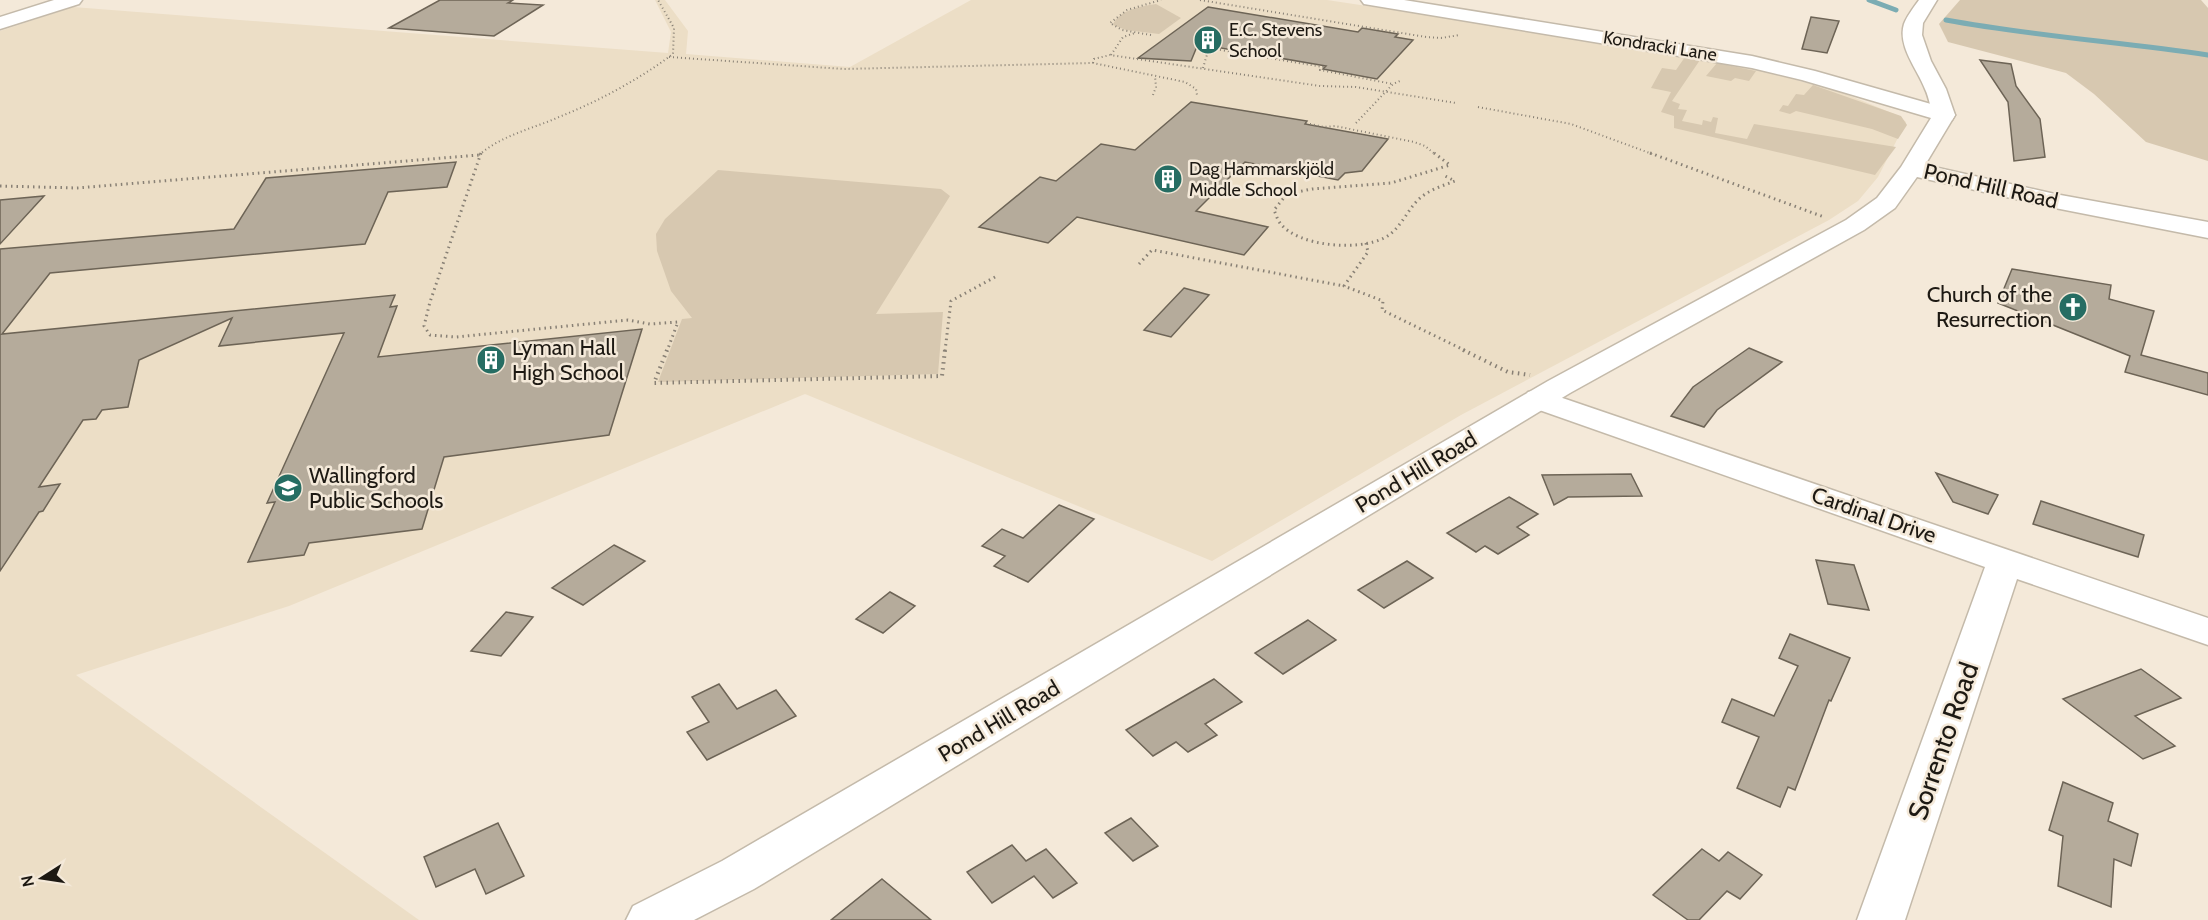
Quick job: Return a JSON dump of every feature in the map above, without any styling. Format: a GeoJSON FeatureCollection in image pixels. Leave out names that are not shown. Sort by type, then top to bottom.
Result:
{"type":"FeatureCollection","features":[{"type":"Feature","properties":{"kind":"main road"},"geometry":{"type":"LineString","coordinates":[[0,23],[73,0]]}},
{"type":"Feature","properties":{"kind":"main road","name":"Kondracki Lane"},"geometry":{"type":"LineString","coordinates":[[1370,0],[1774,67],[1944,116]]}},
{"type":"Feature","properties":{"kind":"main road"},"geometry":{"type":"LineString","coordinates":[[1911,168],[1944,116],[1936,89],[1921,61],[1912,35],[1914,23],[1928,0]]}},
{"type":"Feature","properties":{"kind":"main road","name":"Pond Hill Road"},"geometry":{"type":"LineString","coordinates":[[650,920],[738,875],[981,732],[1536,387],[1856,225],[1886,203],[1911,168],[2055,201],[2208,230]]}},
{"type":"Feature","properties":{"kind":"main road","name":"Cardinal Drive"},"geometry":{"type":"LineString","coordinates":[[1536,387],[2005,561],[2208,632]]}},
{"type":"Feature","properties":{"kind":"main road","name":"Sorrento Road"},"geometry":{"type":"LineString","coordinates":[[1881,920],[2005,561]]}},
{"type":"Feature","properties":{"kind":"path"},"geometry":{"type":"LineString","coordinates":[[0,186],[77,188],[479,155],[498,142],[535,128],[618,88],[673,54],[674,28],[658,0]]}},
{"type":"Feature","properties":{"kind":"path"},"geometry":{"type":"LineString","coordinates":[[1151,35],[1122,30],[1110,23],[1129,9],[1161,0]]}},
{"type":"Feature","properties":{"kind":"path"},"geometry":{"type":"LineString","coordinates":[[1200,0],[1426,37],[1441,38],[1462,34]]}},
{"type":"Feature","properties":{"kind":"path"},"geometry":{"type":"LineString","coordinates":[[1110,55],[1123,37],[1136,33]]}},
{"type":"Feature","properties":{"kind":"path"},"geometry":{"type":"LineString","coordinates":[[1203,68],[1209,48],[1323,67],[1320,70],[1393,84]]}},
{"type":"Feature","properties":{"kind":"path"},"geometry":{"type":"LineString","coordinates":[[1093,63],[1094,59],[1110,55],[1320,86],[1356,87],[1456,103]]}},
{"type":"Feature","properties":{"kind":"path"},"geometry":{"type":"LineString","coordinates":[[669,57],[844,69],[1093,63],[1192,86],[1197,95]]}},
{"type":"Feature","properties":{"kind":"path"},"geometry":{"type":"LineString","coordinates":[[1153,95],[1156,87],[1155,76]]}},
{"type":"Feature","properties":{"kind":"path"},"geometry":{"type":"LineString","coordinates":[[1356,123],[1393,84],[1402,80]]}},
{"type":"Feature","properties":{"kind":"path"},"geometry":{"type":"LineString","coordinates":[[1478,107],[1571,124],[1828,219]]}},
{"type":"Feature","properties":{"kind":"path"},"geometry":{"type":"LineString","coordinates":[[1306,123],[1324,127],[1335,126],[1414,142],[1425,146],[1450,165],[1391,183],[1287,194],[1274,210],[1275,219],[1285,229],[1302,237],[1333,245],[1366,243],[1383,238],[1396,230],[1419,198],[1455,181],[1445,176]]}},
{"type":"Feature","properties":{"kind":"path"},"geometry":{"type":"LineString","coordinates":[[479,155],[428,309],[424,326],[430,335],[456,337],[628,320],[650,324],[678,322],[654,383],[942,376],[951,301],[997,276]]}},
{"type":"Feature","properties":{"kind":"path"},"geometry":{"type":"LineString","coordinates":[[1344,286],[1368,252],[1366,243]]}},
{"type":"Feature","properties":{"kind":"path"},"geometry":{"type":"LineString","coordinates":[[1139,264],[1152,250],[1344,286],[1383,301],[1382,310],[1536,387]]}},
{"type":"Feature","properties":{"kind":"shaded area","name":"Wallingford Public Schools"},"geometry":{"type":"Polygon","coordinates":[[[655,0],[665,0],[688,31],[686,54],[850,67],[971,0],[1327,0],[1494,25],[1758,70],[1841,92],[1899,116],[1906,122],[1878,177],[1858,201],[1829,220],[1461,415],[1212,561],[805,394],[289,606],[76,675],[419,920],[0,920],[0,31],[73,7],[668,53],[671,32],[655,0]]]}},
{"type":"Feature","properties":{"kind":"shaded area"},"geometry":{"type":"Polygon","coordinates":[[[1960,0],[2201,0],[2208,8],[2208,161],[2146,142],[2094,94],[2066,73],[1948,42],[1939,24],[1960,0]]]}},
{"type":"Feature","properties":{"kind":"shaded area"},"geometry":{"type":"Polygon","coordinates":[[[1156,4],[1181,18],[1159,34],[1126,30],[1113,25],[1125,12],[1156,4]]]}},
{"type":"Feature","properties":{"kind":"shaded area"},"geometry":{"type":"Polygon","coordinates":[[[1685,57],[1700,60],[1672,101],[1680,104],[1678,109],[1687,110],[1682,121],[1702,125],[1703,120],[1711,122],[1713,117],[1718,118],[1715,133],[1747,139],[1754,124],[1896,147],[1875,175],[1674,128],[1674,116],[1661,112],[1671,92],[1651,88],[1662,68],[1676,70],[1685,57]]]}},
{"type":"Feature","properties":{"kind":"shaded area"},"geometry":{"type":"Polygon","coordinates":[[[1717,63],[1756,71],[1749,81],[1735,78],[1731,81],[1706,76],[1717,63]]]}},
{"type":"Feature","properties":{"kind":"shaded area"},"geometry":{"type":"Polygon","coordinates":[[[1813,85],[1901,116],[1907,125],[1898,139],[1872,129],[1796,111],[1790,114],[1779,111],[1783,105],[1788,106],[1796,94],[1804,95],[1813,85]]]}},
{"type":"Feature","properties":{"kind":"shaded area"},"geometry":{"type":"Polygon","coordinates":[[[718,170],[941,189],[950,196],[876,314],[943,312],[938,374],[658,382],[682,319],[692,318],[671,291],[657,251],[656,234],[665,219],[718,170]]]}},
{"type":"Feature","properties":{"kind":"building"},"geometry":{"type":"Polygon","coordinates":[[[440,0],[513,0],[508,3],[543,5],[494,36],[389,28],[440,0]]]}},
{"type":"Feature","properties":{"kind":"building","name":"E.C. Stevens School"},"geometry":{"type":"Polygon","coordinates":[[[1208,7],[1358,32],[1362,28],[1398,34],[1395,37],[1413,40],[1377,79],[1323,69],[1326,66],[1198,44],[1191,61],[1138,58],[1208,7]]]}},
{"type":"Feature","properties":{"kind":"building"},"geometry":{"type":"Polygon","coordinates":[[[1811,17],[1839,21],[1827,53],[1802,49],[1811,17]]]}},
{"type":"Feature","properties":{"kind":"building"},"geometry":{"type":"Polygon","coordinates":[[[1980,60],[2011,64],[2016,86],[2040,119],[2045,157],[2014,161],[2008,102],[1980,60]]]}},
{"type":"Feature","properties":{"kind":"building","name":"Dag Hammarskjöld Middle School"},"geometry":{"type":"Polygon","coordinates":[[[1191,102],[1307,121],[1305,124],[1388,139],[1362,171],[1345,173],[1338,180],[1245,162],[1196,211],[1268,227],[1244,255],[1077,217],[1048,243],[979,227],[1040,177],[1056,181],[1101,144],[1135,150],[1191,102]]]}},
{"type":"Feature","properties":{"kind":"building","name":"Lyman Hall High School"},"geometry":{"type":"Polygon","coordinates":[[[456,162],[447,187],[388,192],[365,244],[50,273],[2,334],[395,295],[390,307],[397,306],[378,357],[642,329],[609,435],[444,457],[422,529],[309,543],[304,555],[248,562],[275,502],[267,503],[344,333],[219,346],[232,318],[139,360],[128,407],[102,410],[96,419],[83,420],[39,487],[60,484],[0,571],[0,249],[234,229],[266,178],[456,162]]]}},
{"type":"Feature","properties":{"kind":"building"},"geometry":{"type":"Polygon","coordinates":[[[44,196],[0,244],[0,200],[44,196]]]}},
{"type":"Feature","properties":{"kind":"building","name":"Church of the Resurrection"},"geometry":{"type":"Polygon","coordinates":[[[2012,269],[2111,285],[2109,299],[2154,311],[2141,355],[2208,373],[2208,395],[2125,372],[2130,356],[1998,303],[2012,269]]]}},
{"type":"Feature","properties":{"kind":"building"},"geometry":{"type":"Polygon","coordinates":[[[1184,288],[1209,295],[1171,337],[1144,330],[1184,288]]]}},
{"type":"Feature","properties":{"kind":"building"},"geometry":{"type":"Polygon","coordinates":[[[1749,348],[1782,362],[1717,410],[1704,427],[1671,416],[1693,387],[1749,348]]]}},
{"type":"Feature","properties":{"kind":"building"},"geometry":{"type":"Polygon","coordinates":[[[1936,473],[1998,495],[1988,514],[1953,502],[1936,473]]]}},
{"type":"Feature","properties":{"kind":"building"},"geometry":{"type":"Polygon","coordinates":[[[1631,474],[1642,496],[1568,497],[1554,505],[1542,475],[1631,474]]]}},
{"type":"Feature","properties":{"kind":"building"},"geometry":{"type":"Polygon","coordinates":[[[1509,497],[1538,514],[1517,527],[1529,535],[1498,554],[1485,546],[1476,552],[1447,533],[1509,497]]]}},
{"type":"Feature","properties":{"kind":"building"},"geometry":{"type":"Polygon","coordinates":[[[2041,501],[2144,535],[2138,557],[2033,524],[2041,501]]]}},
{"type":"Feature","properties":{"kind":"building"},"geometry":{"type":"Polygon","coordinates":[[[1059,505],[1094,519],[1028,582],[994,566],[1005,556],[982,546],[1002,529],[1023,538],[1059,505]]]}},
{"type":"Feature","properties":{"kind":"building"},"geometry":{"type":"Polygon","coordinates":[[[614,545],[645,561],[583,605],[552,588],[614,545]]]}},
{"type":"Feature","properties":{"kind":"building"},"geometry":{"type":"Polygon","coordinates":[[[1816,560],[1854,565],[1869,610],[1828,604],[1816,560]]]}},
{"type":"Feature","properties":{"kind":"building"},"geometry":{"type":"Polygon","coordinates":[[[1407,561],[1433,578],[1384,608],[1358,590],[1407,561]]]}},
{"type":"Feature","properties":{"kind":"building"},"geometry":{"type":"Polygon","coordinates":[[[890,592],[915,606],[883,633],[856,619],[890,592]]]}},
{"type":"Feature","properties":{"kind":"building"},"geometry":{"type":"Polygon","coordinates":[[[506,612],[533,617],[501,656],[471,651],[506,612]]]}},
{"type":"Feature","properties":{"kind":"building"},"geometry":{"type":"Polygon","coordinates":[[[1308,620],[1336,640],[1283,674],[1255,653],[1308,620]]]}},
{"type":"Feature","properties":{"kind":"building"},"geometry":{"type":"Polygon","coordinates":[[[1790,634],[1850,658],[1831,701],[1829,700],[1795,790],[1788,787],[1780,807],[1737,788],[1759,737],[1722,722],[1732,699],[1774,716],[1798,666],[1779,658],[1790,634]]]}},
{"type":"Feature","properties":{"kind":"building"},"geometry":{"type":"Polygon","coordinates":[[[2141,669],[2181,698],[2135,716],[2175,746],[2143,759],[2063,699],[2141,669]]]}},
{"type":"Feature","properties":{"kind":"building"},"geometry":{"type":"Polygon","coordinates":[[[1214,679],[1242,702],[1205,724],[1217,735],[1188,752],[1176,742],[1153,756],[1126,730],[1214,679]]]}},
{"type":"Feature","properties":{"kind":"building"},"geometry":{"type":"Polygon","coordinates":[[[719,684],[737,709],[776,690],[796,716],[707,760],[687,732],[709,722],[692,697],[719,684]]]}},
{"type":"Feature","properties":{"kind":"building"},"geometry":{"type":"Polygon","coordinates":[[[2063,782],[2113,803],[2108,821],[2138,834],[2131,866],[2114,859],[2111,907],[2058,886],[2063,836],[2049,830],[2063,782]]]}},
{"type":"Feature","properties":{"kind":"building"},"geometry":{"type":"Polygon","coordinates":[[[1131,818],[1158,846],[1133,861],[1105,833],[1131,818]]]}},
{"type":"Feature","properties":{"kind":"building"},"geometry":{"type":"Polygon","coordinates":[[[498,823],[524,876],[486,894],[475,869],[436,887],[424,857],[498,823]]]}},
{"type":"Feature","properties":{"kind":"building"},"geometry":{"type":"Polygon","coordinates":[[[1012,845],[1026,861],[1046,849],[1077,883],[1053,898],[1034,876],[992,903],[967,872],[1012,845]]]}},
{"type":"Feature","properties":{"kind":"building"},"geometry":{"type":"Polygon","coordinates":[[[1702,849],[1719,861],[1728,852],[1762,875],[1740,899],[1727,891],[1699,920],[1688,920],[1653,895],[1702,849]]]}},
{"type":"Feature","properties":{"kind":"building"},"geometry":{"type":"Polygon","coordinates":[[[882,879],[931,920],[831,920],[882,879]]]}},
{"type":"Feature","properties":{"kind":"waterway"},"geometry":{"type":"LineString","coordinates":[[1869,0],[1896,10]]}},
{"type":"Feature","properties":{"kind":"waterway"},"geometry":{"type":"LineString","coordinates":[[1946,20],[2208,55]]}},
{"type":"Feature","properties":{"kind":"place","name":"E.C. Stevens School"},"geometry":{"type":"Point","coordinates":[1208,40]}},
{"type":"Feature","properties":{"kind":"place","name":"Dag Hammarskjöld Middle School"},"geometry":{"type":"Point","coordinates":[1168,179]}},
{"type":"Feature","properties":{"kind":"place","name":"Church of the Resurrection"},"geometry":{"type":"Point","coordinates":[2073,307]}},
{"type":"Feature","properties":{"kind":"place","name":"Lyman Hall High School"},"geometry":{"type":"Point","coordinates":[491,360]}},
{"type":"Feature","properties":{"kind":"place","name":"Wallingford Public Schools"},"geometry":{"type":"Point","coordinates":[288,488]}}]}
